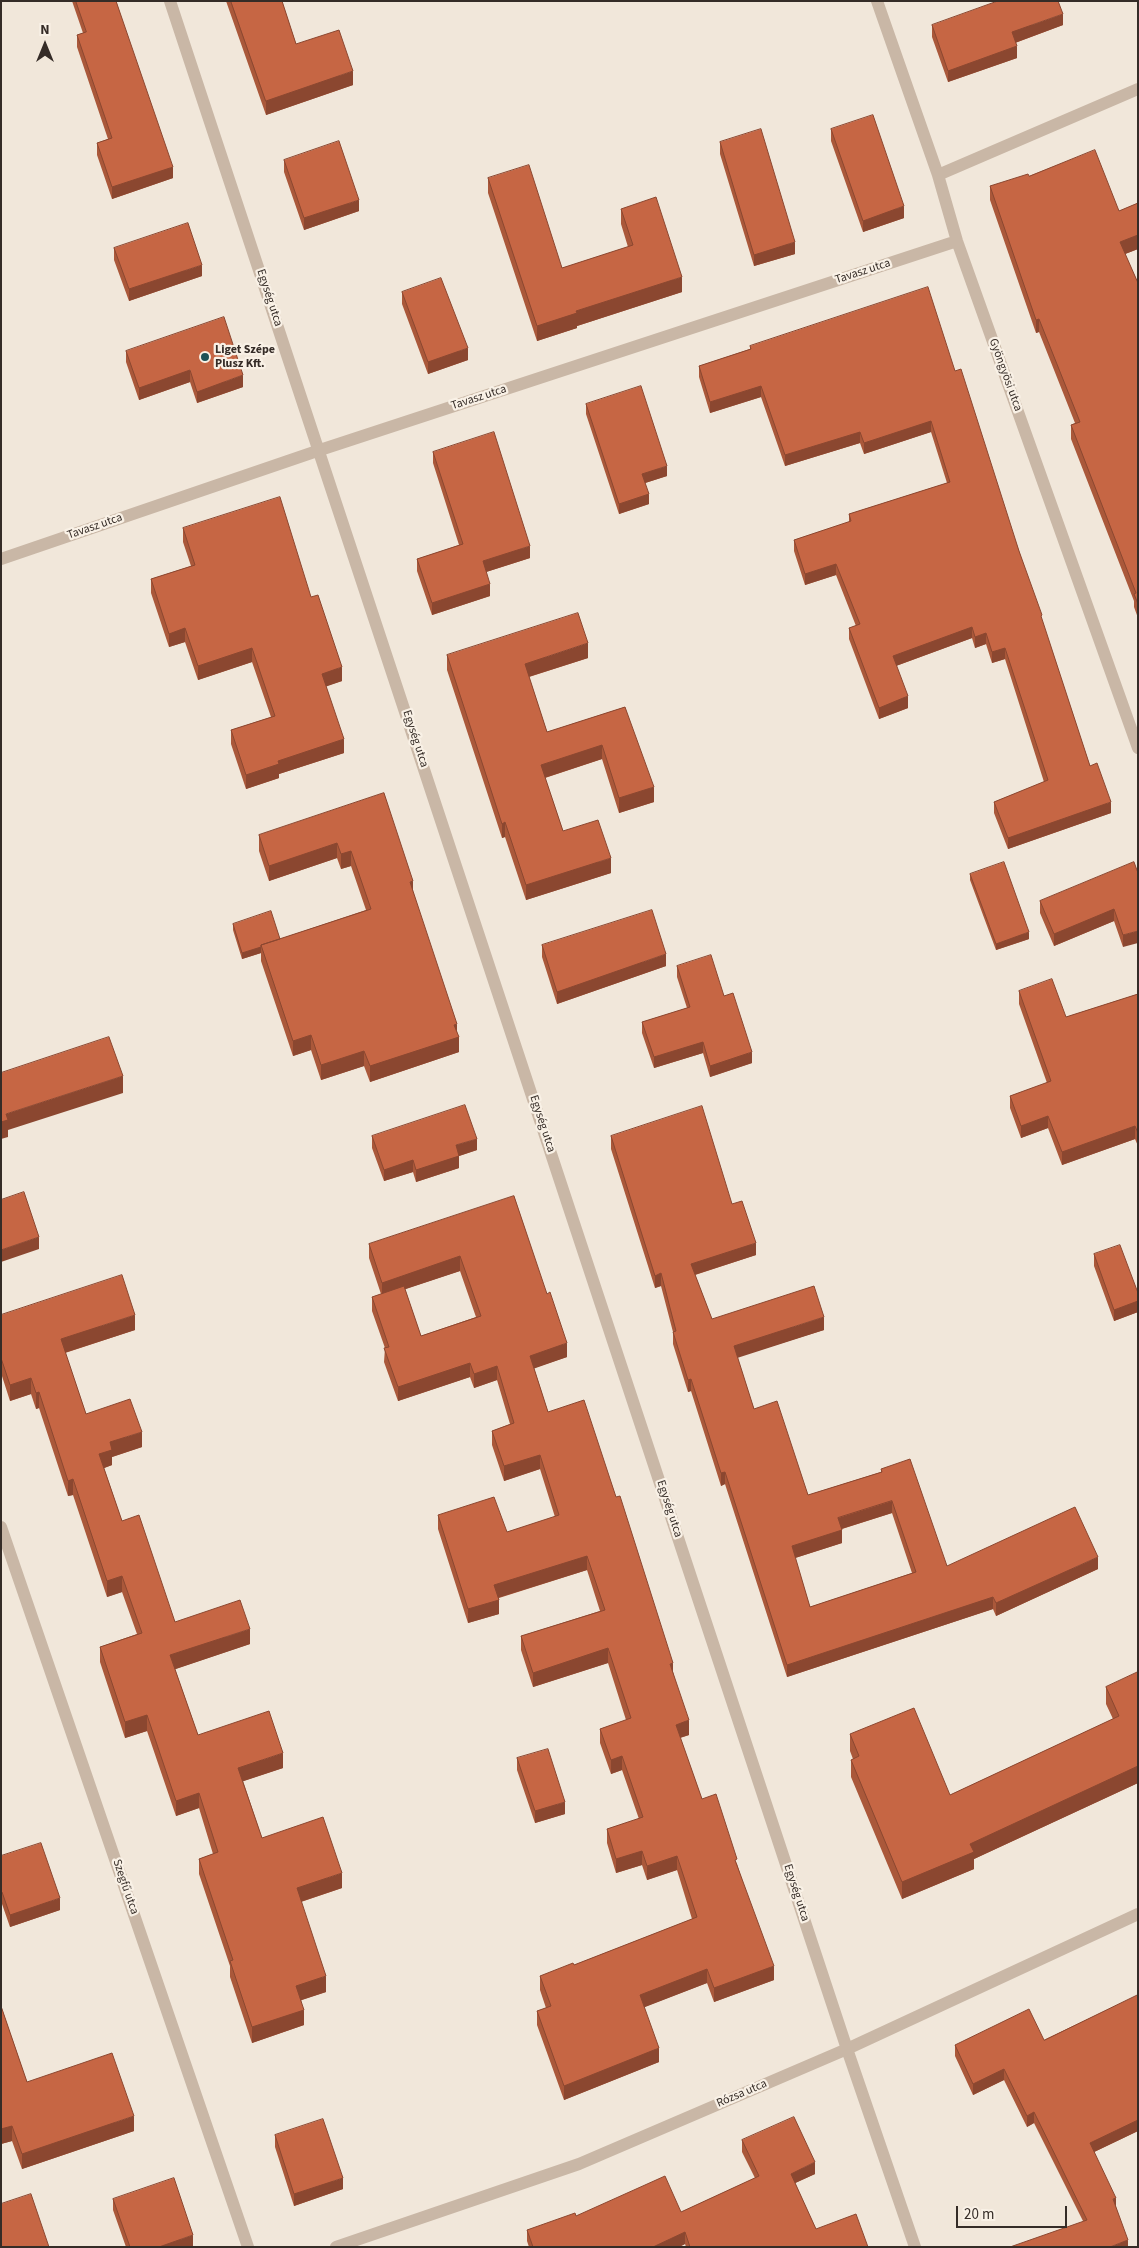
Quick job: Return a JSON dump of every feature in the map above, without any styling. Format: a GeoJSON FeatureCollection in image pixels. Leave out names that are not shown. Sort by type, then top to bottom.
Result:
{"type":"FeatureCollection","features":[{"type":"Feature","properties":{"kind":"street","name":"Egység utca"},"geometry":{"type":"LineString","coordinates":[[170,1],[847,2049],[915,2247]]}},
{"type":"Feature","properties":{"kind":"street","name":"Gyöngyösi utca"},"geometry":{"type":"LineString","coordinates":[[877,1],[938,175],[957,241],[1138,748]]}},
{"type":"Feature","properties":{"kind":"street"},"geometry":{"type":"LineString","coordinates":[[938,175],[1138,89]]}},
{"type":"Feature","properties":{"kind":"street","name":"Tavasz utca"},"geometry":{"type":"LineString","coordinates":[[1,559],[320,450],[957,241]]}},
{"type":"Feature","properties":{"kind":"street","name":"Szegfű utca"},"geometry":{"type":"LineString","coordinates":[[1,1527],[248,2247]]}},
{"type":"Feature","properties":{"kind":"street","name":"Rózsa utca"},"geometry":{"type":"LineString","coordinates":[[336,2247],[579,2164],[847,2049],[1138,1914]]}},
{"type":"Feature","properties":{"kind":"building"},"geometry":{"type":"Polygon","coordinates":[[[76,1],[116,1],[173,167],[112,187],[97,143],[112,138],[77,35],[86,32],[76,1]]]}},
{"type":"Feature","properties":{"kind":"building"},"geometry":{"type":"Polygon","coordinates":[[[231,1],[282,1],[296,44],[339,30],[353,71],[266,101],[231,1]]]}},
{"type":"Feature","properties":{"kind":"building"},"geometry":{"type":"Polygon","coordinates":[[[998,1],[1058,1],[1063,14],[1012,32],[1017,46],[948,71],[932,25],[998,1]]]}},
{"type":"Feature","properties":{"kind":"building"},"geometry":{"type":"Polygon","coordinates":[[[873,115],[904,206],[863,221],[831,129],[873,115]]]}},
{"type":"Feature","properties":{"kind":"building"},"geometry":{"type":"Polygon","coordinates":[[[761,129],[795,242],[754,255],[720,142],[761,129]]]}},
{"type":"Feature","properties":{"kind":"building"},"geometry":{"type":"Polygon","coordinates":[[[339,141],[359,200],[304,218],[284,160],[339,141]]]}},
{"type":"Feature","properties":{"kind":"building"},"geometry":{"type":"Polygon","coordinates":[[[1095,150],[1119,211],[1138,203],[1138,235],[1120,242],[1138,283],[1138,604],[1134,594],[1136,593],[1071,425],[1080,422],[1039,319],[1036,320],[990,186],[1028,174],[1029,176],[1095,150]]]}},
{"type":"Feature","properties":{"kind":"building"},"geometry":{"type":"Polygon","coordinates":[[[529,165],[562,268],[633,245],[621,209],[656,197],[682,277],[576,311],[577,313],[537,326],[488,178],[529,165]]]}},
{"type":"Feature","properties":{"kind":"building"},"geometry":{"type":"Polygon","coordinates":[[[188,223],[202,265],[129,289],[114,248],[188,223]]]}},
{"type":"Feature","properties":{"kind":"building"},"geometry":{"type":"Polygon","coordinates":[[[441,278],[468,348],[428,362],[402,292],[441,278]]]}},
{"type":"Feature","properties":{"kind":"building"},"geometry":{"type":"Polygon","coordinates":[[[928,287],[955,371],[961,369],[1090,766],[1097,763],[1111,802],[1008,838],[994,802],[1048,780],[1005,648],[992,652],[986,633],[975,637],[972,627],[893,656],[908,696],[879,708],[849,628],[860,624],[836,564],[805,574],[794,540],[851,521],[849,514],[950,482],[931,421],[864,443],[860,432],[785,455],[761,386],[710,402],[699,366],[751,349],[750,346],[928,287]]]}},
{"type":"Feature","properties":{"kind":"building"},"geometry":{"type":"Polygon","coordinates":[[[224,317],[243,375],[197,392],[190,370],[139,388],[126,351],[224,317]]]}},
{"type":"Feature","properties":{"kind":"building"},"geometry":{"type":"Polygon","coordinates":[[[641,386],[667,466],[642,474],[649,494],[619,504],[586,404],[641,386]]]}},
{"type":"Feature","properties":{"kind":"building"},"geometry":{"type":"Polygon","coordinates":[[[494,432],[530,546],[483,561],[490,584],[432,603],[417,559],[463,544],[433,452],[494,432]]]}},
{"type":"Feature","properties":{"kind":"building"},"geometry":{"type":"Polygon","coordinates":[[[280,497],[311,597],[318,595],[342,667],[322,674],[344,739],[278,761],[279,764],[246,775],[231,730],[275,716],[252,648],[198,666],[185,628],[169,634],[151,579],[195,565],[183,528],[280,497]]]}},
{"type":"Feature","properties":{"kind":"building"},"geometry":{"type":"Polygon","coordinates":[[[578,613],[588,643],[525,664],[547,732],[625,707],[654,787],[619,798],[602,745],[541,765],[563,831],[598,820],[611,858],[526,885],[505,822],[502,824],[447,655],[578,613]]]}},
{"type":"Feature","properties":{"kind":"building"},"geometry":{"type":"Polygon","coordinates":[[[384,793],[413,881],[410,882],[457,1024],[454,1025],[459,1037],[370,1066],[364,1051],[321,1065],[311,1035],[293,1041],[261,945],[371,909],[351,851],[341,854],[337,843],[269,866],[259,835],[384,793]]]}},
{"type":"Feature","properties":{"kind":"building"},"geometry":{"type":"Polygon","coordinates":[[[1004,862],[1029,932],[996,944],[970,874],[1004,862]]]}},
{"type":"Feature","properties":{"kind":"building"},"geometry":{"type":"Polygon","coordinates":[[[1134,862],[1138,873],[1138,931],[1123,935],[1114,909],[1054,934],[1040,901],[1134,862]]]}},
{"type":"Feature","properties":{"kind":"building"},"geometry":{"type":"Polygon","coordinates":[[[652,910],[666,954],[557,992],[542,945],[652,910]]]}},
{"type":"Feature","properties":{"kind":"building"},"geometry":{"type":"Polygon","coordinates":[[[271,911],[280,939],[242,953],[233,924],[271,911]]]}},
{"type":"Feature","properties":{"kind":"building"},"geometry":{"type":"Polygon","coordinates":[[[711,955],[724,996],[733,993],[752,1052],[710,1066],[703,1042],[654,1057],[642,1022],[690,1007],[677,966],[711,955]]]}},
{"type":"Feature","properties":{"kind":"building"},"geometry":{"type":"Polygon","coordinates":[[[1052,979],[1066,1017],[1138,994],[1138,1133],[1135,1126],[1062,1152],[1048,1116],[1021,1126],[1010,1096],[1051,1081],[1019,991],[1052,979]]]}},
{"type":"Feature","properties":{"kind":"building"},"geometry":{"type":"Polygon","coordinates":[[[109,1037],[123,1076],[6,1114],[8,1120],[1,1122],[1,1073],[109,1037]]]}},
{"type":"Feature","properties":{"kind":"building"},"geometry":{"type":"Polygon","coordinates":[[[465,1105],[477,1139],[456,1145],[459,1156],[416,1170],[413,1160],[384,1170],[372,1136],[465,1105]]]}},
{"type":"Feature","properties":{"kind":"building"},"geometry":{"type":"Polygon","coordinates":[[[702,1106],[732,1204],[742,1201],[756,1243],[691,1264],[712,1319],[814,1286],[824,1317],[734,1346],[754,1409],[777,1401],[808,1495],[882,1472],[881,1469],[910,1459],[947,1566],[1075,1507],[1098,1557],[996,1603],[993,1597],[787,1665],[725,1472],[721,1473],[691,1379],[688,1380],[673,1332],[676,1331],[661,1273],[655,1276],[611,1136],[702,1106]],[[892,1501],[838,1518],[842,1530],[792,1546],[810,1607],[916,1572],[892,1501]]]}},
{"type":"Feature","properties":{"kind":"building"},"geometry":{"type":"Polygon","coordinates":[[[24,1192],[39,1237],[1,1250],[1,1200],[24,1192]]]}},
{"type":"Feature","properties":{"kind":"building"},"geometry":{"type":"Polygon","coordinates":[[[514,1196],[547,1294],[550,1292],[567,1343],[530,1356],[548,1412],[584,1400],[616,1497],[620,1496],[673,1663],[670,1664],[689,1720],[676,1725],[702,1799],[716,1794],[737,1859],[735,1860],[774,1966],[714,1988],[707,1969],[640,1995],[659,2048],[564,2086],[537,2011],[551,2006],[540,1976],[573,1963],[574,1965],[697,1917],[677,1856],[647,1866],[642,1851],[616,1859],[607,1829],[643,1817],[622,1756],[611,1760],[600,1729],[631,1718],[608,1648],[533,1673],[521,1636],[605,1610],[587,1556],[494,1585],[499,1600],[468,1609],[438,1515],[494,1497],[507,1532],[559,1515],[540,1455],[504,1466],[492,1431],[514,1423],[497,1366],[474,1374],[470,1363],[398,1387],[384,1348],[389,1347],[372,1297],[404,1286],[421,1336],[481,1316],[460,1256],[382,1283],[369,1244],[514,1196]]]}},
{"type":"Feature","properties":{"kind":"building"},"geometry":{"type":"Polygon","coordinates":[[[1120,1245],[1138,1293],[1138,1301],[1114,1310],[1094,1254],[1120,1245]]]}},
{"type":"Feature","properties":{"kind":"building"},"geometry":{"type":"Polygon","coordinates":[[[122,1275],[135,1315],[61,1339],[86,1414],[130,1399],[142,1432],[110,1442],[112,1450],[99,1454],[122,1521],[139,1515],[175,1622],[240,1600],[250,1629],[170,1655],[198,1735],[269,1711],[283,1753],[238,1768],[262,1838],[323,1817],[342,1873],[297,1888],[326,1976],[296,1986],[304,2010],[252,2027],[230,1961],[233,1960],[199,1859],[218,1852],[199,1793],[176,1801],[147,1715],[125,1722],[100,1647],[142,1633],[122,1576],[107,1581],[73,1479],[68,1481],[39,1392],[36,1393],[31,1378],[10,1385],[1,1358],[1,1315],[122,1275]]]}},
{"type":"Feature","properties":{"kind":"building"},"geometry":{"type":"Polygon","coordinates":[[[1138,1672],[1138,1766],[970,1844],[974,1852],[902,1882],[851,1760],[859,1756],[850,1734],[914,1708],[950,1795],[1119,1716],[1106,1687],[1138,1672]]]}},
{"type":"Feature","properties":{"kind":"building"},"geometry":{"type":"Polygon","coordinates":[[[548,1749],[565,1802],[535,1811],[517,1758],[548,1749]]]}},
{"type":"Feature","properties":{"kind":"building"},"geometry":{"type":"Polygon","coordinates":[[[41,1843],[60,1898],[10,1915],[1,1892],[1,1856],[41,1843]]]}},
{"type":"Feature","properties":{"kind":"building"},"geometry":{"type":"Polygon","coordinates":[[[1138,1995],[1138,2120],[1090,2143],[1116,2198],[1113,2199],[1128,2240],[1110,2247],[1010,2247],[1087,2220],[1034,2112],[1027,2116],[1004,2069],[973,2084],[955,2045],[1029,2009],[1044,2040],[1138,1995]]]}},
{"type":"Feature","properties":{"kind":"building"},"geometry":{"type":"Polygon","coordinates":[[[1,2006],[27,2082],[112,2053],[134,2116],[22,2154],[12,2126],[1,2129],[1,2006]]]}},
{"type":"Feature","properties":{"kind":"building"},"geometry":{"type":"Polygon","coordinates":[[[794,2117],[815,2162],[791,2174],[816,2229],[856,2214],[868,2247],[690,2247],[685,2232],[653,2247],[533,2247],[527,2230],[575,2213],[576,2216],[665,2176],[681,2212],[759,2176],[742,2140],[794,2117]]]}},
{"type":"Feature","properties":{"kind":"building"},"geometry":{"type":"Polygon","coordinates":[[[323,2119],[343,2178],[294,2194],[275,2135],[323,2119]]]}},
{"type":"Feature","properties":{"kind":"building"},"geometry":{"type":"Polygon","coordinates":[[[174,2178],[193,2235],[159,2247],[130,2247],[113,2199],[174,2178]]]}},
{"type":"Feature","properties":{"kind":"building"},"geometry":{"type":"Polygon","coordinates":[[[31,2194],[49,2247],[1,2247],[1,2204],[31,2194]]]}},
{"type":"Feature","properties":{"kind":"place","name":"Liget Szépe Plusz Kft."},"geometry":{"type":"Point","coordinates":[205,357]}}]}
